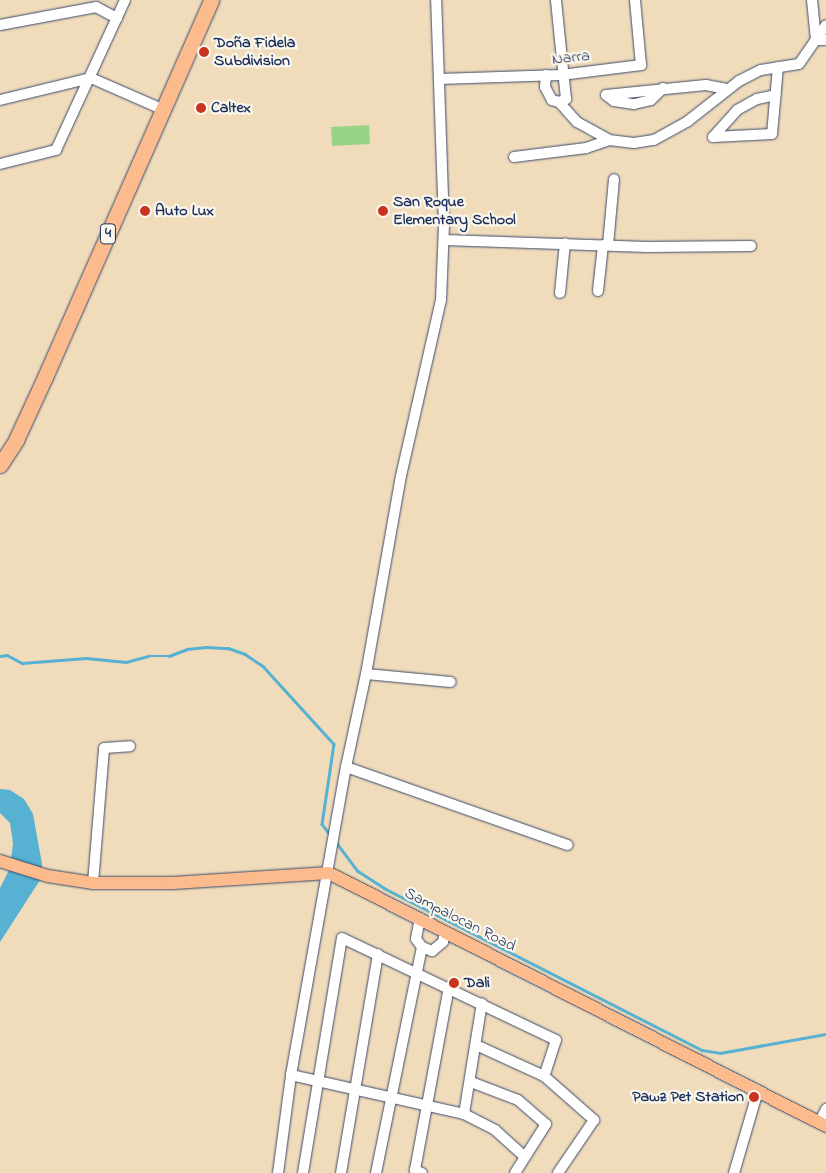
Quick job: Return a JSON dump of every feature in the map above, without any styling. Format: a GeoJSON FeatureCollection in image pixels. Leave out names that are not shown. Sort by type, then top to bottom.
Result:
{"type":"FeatureCollection","features":[{"type":"Feature","properties":{"kind":"highway","name":"4"},"geometry":{"type":"LineString","coordinates":[[0,465],[42,384],[211,0]]}},
{"type":"Feature","properties":{"kind":"main road","name":"Sampalocan Road"},"geometry":{"type":"LineString","coordinates":[[0,860],[48,876],[93,883],[173,882],[328,873],[823,1124]]}},
{"type":"Feature","properties":{"kind":"street"},"geometry":{"type":"LineString","coordinates":[[0,164],[56,150],[91,78],[125,0]]}},
{"type":"Feature","properties":{"kind":"street"},"geometry":{"type":"LineString","coordinates":[[278,1173],[291,1075],[346,767],[366,674],[401,476],[441,300],[444,240],[436,0]]}},
{"type":"Feature","properties":{"kind":"street"},"geometry":{"type":"LineString","coordinates":[[556,0],[561,75],[566,85],[562,101]]}},
{"type":"Feature","properties":{"kind":"street","name":"Narra"},"geometry":{"type":"LineString","coordinates":[[439,79],[561,75],[641,65],[635,0]]}},
{"type":"Feature","properties":{"kind":"street"},"geometry":{"type":"LineString","coordinates":[[812,0],[821,40]]}},
{"type":"Feature","properties":{"kind":"street"},"geometry":{"type":"LineString","coordinates":[[0,24],[96,7],[117,18]]}},
{"type":"Feature","properties":{"kind":"street"},"geometry":{"type":"LineString","coordinates":[[546,75],[548,95],[562,101],[577,122],[609,140],[634,143],[654,140],[688,121],[727,88],[761,70],[799,64],[821,40],[826,25]]}},
{"type":"Feature","properties":{"kind":"street"},"geometry":{"type":"LineString","coordinates":[[776,95],[757,99],[737,110],[713,137],[772,134],[776,95],[778,67]]}},
{"type":"Feature","properties":{"kind":"street"},"geometry":{"type":"LineString","coordinates":[[0,100],[91,78],[162,109]]}},
{"type":"Feature","properties":{"kind":"street"},"geometry":{"type":"LineString","coordinates":[[663,88],[706,85],[727,88]]}},
{"type":"Feature","properties":{"kind":"street"},"geometry":{"type":"LineString","coordinates":[[514,157],[586,148],[609,140]]}},
{"type":"Feature","properties":{"kind":"street"},"geometry":{"type":"LineString","coordinates":[[598,291],[614,180]]}},
{"type":"Feature","properties":{"kind":"street"},"geometry":{"type":"LineString","coordinates":[[444,240],[606,245],[752,246]]}},
{"type":"Feature","properties":{"kind":"street"},"geometry":{"type":"LineString","coordinates":[[560,293],[565,244]]}},
{"type":"Feature","properties":{"kind":"street"},"geometry":{"type":"LineString","coordinates":[[366,674],[451,682]]}},
{"type":"Feature","properties":{"kind":"street"},"geometry":{"type":"LineString","coordinates":[[93,883],[104,748],[130,746]]}},
{"type":"Feature","properties":{"kind":"street"},"geometry":{"type":"LineString","coordinates":[[346,767],[568,845]]}},
{"type":"Feature","properties":{"kind":"street"},"geometry":{"type":"LineString","coordinates":[[420,918],[416,939],[422,947],[432,951],[443,942],[445,931]]}},
{"type":"Feature","properties":{"kind":"street"},"geometry":{"type":"LineString","coordinates":[[303,1173],[342,938],[418,971],[556,1040],[544,1076]]}},
{"type":"Feature","properties":{"kind":"street"},"geometry":{"type":"LineString","coordinates":[[376,1173],[422,947]]}},
{"type":"Feature","properties":{"kind":"street"},"geometry":{"type":"LineString","coordinates":[[340,1173],[378,954]]}},
{"type":"Feature","properties":{"kind":"street"},"geometry":{"type":"LineString","coordinates":[[422,1173],[414,1170],[448,986]]}},
{"type":"Feature","properties":{"kind":"street"},"geometry":{"type":"LineString","coordinates":[[464,1114],[471,1082],[482,1003]]}},
{"type":"Feature","properties":{"kind":"street"},"geometry":{"type":"LineString","coordinates":[[476,1045],[544,1076],[594,1120],[558,1173]]}},
{"type":"Feature","properties":{"kind":"street"},"geometry":{"type":"LineString","coordinates":[[291,1075],[427,1104],[464,1114],[495,1130],[525,1157]]}},
{"type":"Feature","properties":{"kind":"street"},"geometry":{"type":"LineString","coordinates":[[471,1082],[518,1100],[546,1124],[516,1173]]}},
{"type":"Feature","properties":{"kind":"street"},"geometry":{"type":"LineString","coordinates":[[734,1173],[758,1091]]}},
{"type":"Feature","properties":{"kind":"street"},"geometry":{"type":"LineString","coordinates":[[823,1124],[826,1109]]}},
{"type":"Feature","properties":{"kind":"green space"},"geometry":{"type":"Polygon","coordinates":[[[369,125],[370,144],[332,146],[331,127],[369,125]]]}},
{"type":"Feature","properties":{"kind":"water"},"geometry":{"type":"Polygon","coordinates":[[[0,789],[10,790],[24,799],[33,814],[42,864],[42,877],[0,942],[0,888],[10,868],[13,843],[10,823],[0,813],[0,789]]]}},
{"type":"Feature","properties":{"kind":"waterway"},"geometry":{"type":"LineString","coordinates":[[0,656],[7,655],[22,663],[86,658],[126,662],[149,656],[169,656],[187,649],[206,647],[228,648],[245,654],[263,666],[334,744],[322,824],[331,836]]}},
{"type":"Feature","properties":{"kind":"waterway"},"geometry":{"type":"LineString","coordinates":[[336,842],[358,871],[384,888],[702,1050],[720,1053],[826,1034]]}},
{"type":"Feature","properties":{"kind":"place","name":"Doña Fidela Subdivision"},"geometry":{"type":"Point","coordinates":[204,52]}},
{"type":"Feature","properties":{"kind":"place","name":"Caltex"},"geometry":{"type":"Point","coordinates":[201,108]}},
{"type":"Feature","properties":{"kind":"place","name":"Auto Lux"},"geometry":{"type":"Point","coordinates":[145,211]}},
{"type":"Feature","properties":{"kind":"place","name":"San Roque Elementary School"},"geometry":{"type":"Point","coordinates":[383,211]}},
{"type":"Feature","properties":{"kind":"place","name":"Dali"},"geometry":{"type":"Point","coordinates":[454,983]}},
{"type":"Feature","properties":{"kind":"place","name":"Pawz Pet Station"},"geometry":{"type":"Point","coordinates":[754,1097]}}]}
